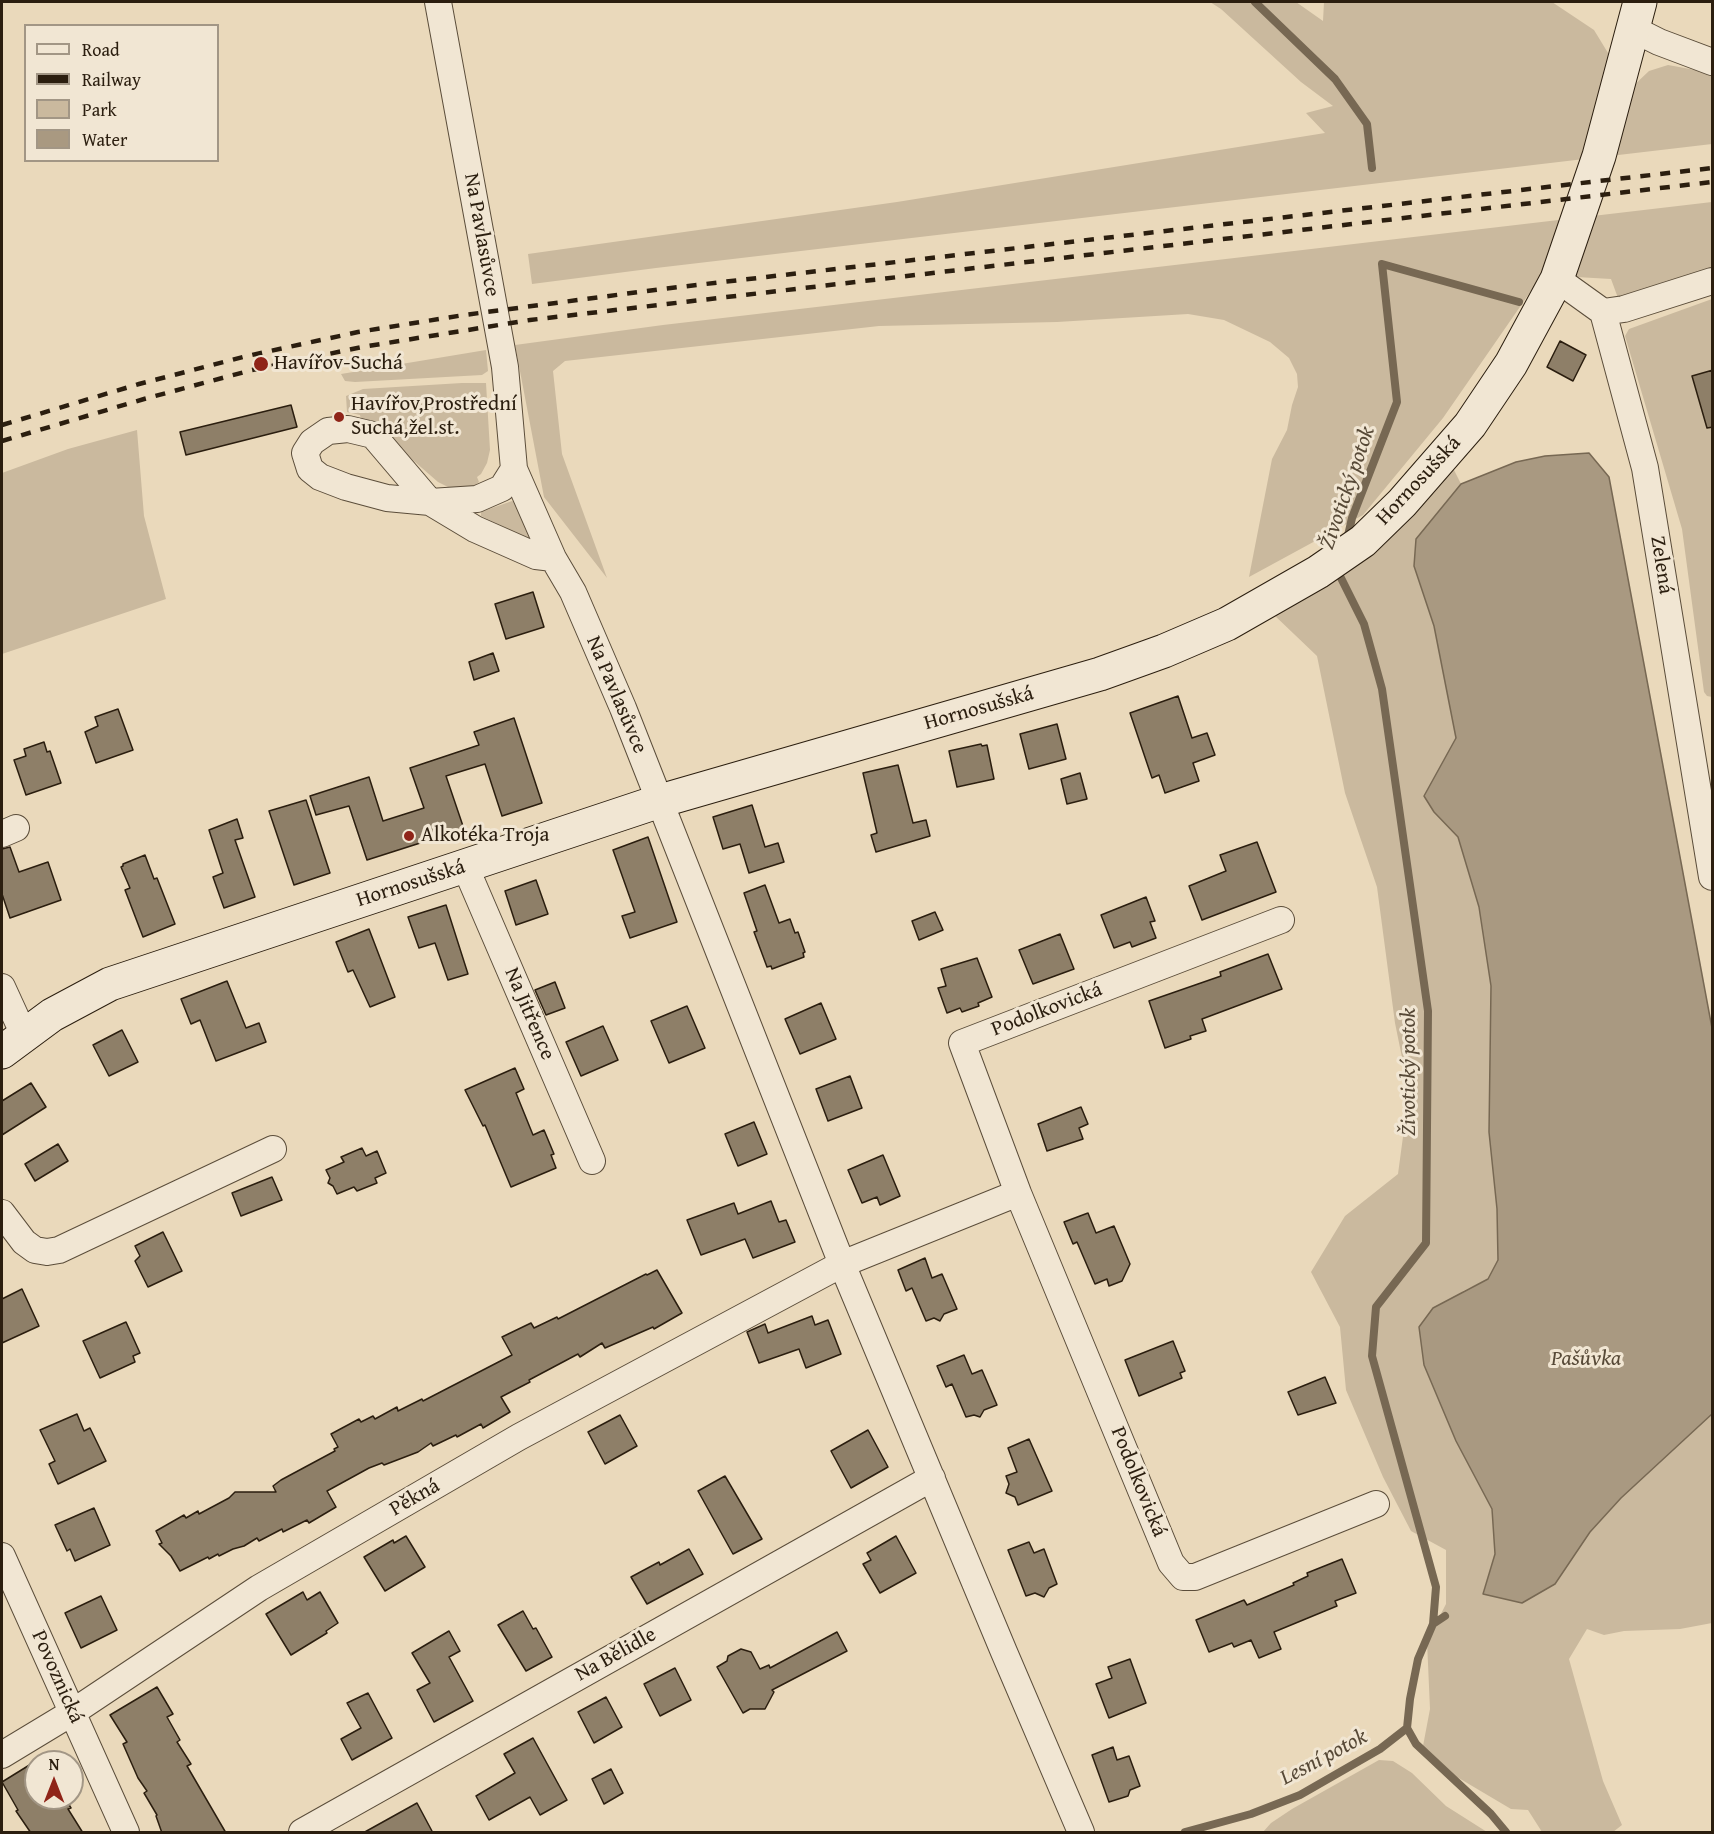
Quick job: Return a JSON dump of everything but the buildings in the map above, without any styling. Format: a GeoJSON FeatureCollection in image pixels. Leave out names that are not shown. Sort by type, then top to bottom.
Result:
{"type":"FeatureCollection","features":[{"type":"Feature","properties":{"kind":"street","name":"Na Pavlasůvce"},"geometry":{"type":"LineString","coordinates":[[438,2],[505,366],[514,469],[553,558],[573,592],[660,801]]}},
{"type":"Feature","properties":{"kind":"street"},"geometry":{"type":"LineString","coordinates":[[1636,15],[1659,42],[1713,62]]}},
{"type":"Feature","properties":{"kind":"street","name":"Hornosušská"},"geometry":{"type":"LineString","coordinates":[[13,1043],[52,1015],[110,984],[660,801],[1100,674],[1164,651],[1227,624],[1318,572],[1363,541],[1402,502],[1470,425],[1511,364],[1557,279],[1599,156],[1636,15]]}},
{"type":"Feature","properties":{"kind":"street"},"geometry":{"type":"LineString","coordinates":[[1557,279],[1603,312],[1624,309],[1713,281]]}},
{"type":"Feature","properties":{"kind":"street","name":"Zelená"},"geometry":{"type":"LineString","coordinates":[[1603,312],[1645,468],[1713,877]]}},
{"type":"Feature","properties":{"kind":"street"},"geometry":{"type":"LineString","coordinates":[[514,469],[502,488],[477,498],[430,502],[475,529],[536,556],[553,558]]}},
{"type":"Feature","properties":{"kind":"street"},"geometry":{"type":"LineString","coordinates":[[660,801],[842,1264],[1082,1833]]}},
{"type":"Feature","properties":{"kind":"street","name":"Na Jitřence"},"geometry":{"type":"LineString","coordinates":[[465,866],[592,1161]]}},
{"type":"Feature","properties":{"kind":"street","name":"Podolkovická"},"geometry":{"type":"LineString","coordinates":[[1281,920],[962,1043],[1018,1193],[1171,1563],[1183,1577],[1195,1578],[1376,1504]]}},
{"type":"Feature","properties":{"kind":"street"},"geometry":{"type":"LineString","coordinates":[[2,987],[13,1043]]}},
{"type":"Feature","properties":{"kind":"street"},"geometry":{"type":"LineString","coordinates":[[2,1213],[24,1242],[35,1250],[47,1252],[58,1250],[273,1149]]}},
{"type":"Feature","properties":{"kind":"street"},"geometry":{"type":"LineString","coordinates":[[842,1264],[1018,1193]]}},
{"type":"Feature","properties":{"kind":"street","name":"Pěkná"},"geometry":{"type":"LineString","coordinates":[[2,1755],[73,1712],[269,1582],[519,1437],[842,1264]]}},
{"type":"Feature","properties":{"kind":"street","name":"Na Bělidle"},"geometry":{"type":"LineString","coordinates":[[302,1833],[362,1797],[932,1478]]}},
{"type":"Feature","properties":{"kind":"street","name":"Povoznická"},"geometry":{"type":"LineString","coordinates":[[2,1556],[126,1833]]}},
{"type":"Feature","properties":{"kind":"green space"},"geometry":{"type":"Polygon","coordinates":[[[1210,2],[1296,2],[1323,21],[1324,2],[1552,2],[1594,30],[1630,89],[1649,71],[1668,65],[1712,73],[1712,144],[532,284],[528,254],[897,202],[1325,133],[1306,113],[1333,106],[1301,82],[1221,9],[1210,2]]]}},
{"type":"Feature","properties":{"kind":"green space"},"geometry":{"type":"Polygon","coordinates":[[[1712,202],[1712,273],[1618,298],[1611,279],[1542,275],[1443,418],[1363,515],[1249,577],[1272,459],[1287,430],[1298,387],[1297,374],[1289,358],[1270,342],[1224,320],[1188,314],[1057,322],[879,326],[565,361],[553,371],[562,454],[607,578],[544,497],[515,345],[663,325],[1712,202]]]}},
{"type":"Feature","properties":{"kind":"green space"},"geometry":{"type":"Polygon","coordinates":[[[1712,299],[1712,697],[1707,696],[1704,692],[1682,529],[1625,336],[1629,329],[1712,299]]]}},
{"type":"Feature","properties":{"kind":"green space"},"geometry":{"type":"Polygon","coordinates":[[[486,350],[488,371],[482,375],[355,382],[345,381],[341,374],[486,350]]]}},
{"type":"Feature","properties":{"kind":"green space"},"geometry":{"type":"Polygon","coordinates":[[[486,383],[490,450],[487,463],[477,477],[479,482],[470,489],[452,489],[438,482],[383,434],[362,424],[360,415],[347,412],[346,396],[363,389],[486,383]]]}},
{"type":"Feature","properties":{"kind":"green space"},"geometry":{"type":"Polygon","coordinates":[[[137,430],[144,516],[166,599],[2,654],[2,473],[68,449],[137,430]]]}},
{"type":"Feature","properties":{"kind":"green space"},"geometry":{"type":"Polygon","coordinates":[[[1452,466],[1461,484],[1416,539],[1414,566],[1434,626],[1456,738],[1425,796],[1434,812],[1458,837],[1479,907],[1491,986],[1489,1132],[1497,1209],[1498,1260],[1488,1279],[1463,1291],[1424,1365],[1456,1441],[1492,1509],[1495,1554],[1483,1593],[1590,1532],[1621,1498],[1712,1414],[1712,1623],[1680,1629],[1624,1631],[1604,1635],[1587,1629],[1569,1659],[1603,1781],[1622,1825],[1613,1832],[1542,1832],[1528,1810],[1511,1809],[1457,1777],[1423,1746],[1430,1709],[1427,1641],[1446,1604],[1446,1550],[1411,1531],[1383,1477],[1346,1390],[1340,1327],[1311,1272],[1345,1216],[1398,1174],[1409,1092],[1395,1023],[1377,887],[1345,793],[1317,656],[1272,613],[1452,466]]]}},
{"type":"Feature","properties":{"kind":"green space"},"geometry":{"type":"Polygon","coordinates":[[[512,501],[516,502],[532,538],[527,538],[481,516],[481,512],[512,501]]]}},
{"type":"Feature","properties":{"kind":"green space"},"geometry":{"type":"Polygon","coordinates":[[[1379,1760],[1393,1761],[1412,1773],[1446,1806],[1487,1832],[1263,1832],[1271,1823],[1292,1809],[1379,1760]]]}},
{"type":"Feature","properties":{"kind":"water","name":"Pašůvka"},"geometry":{"type":"Polygon","coordinates":[[[1589,453],[1609,477],[1712,1028],[1712,1414],[1621,1498],[1590,1532],[1555,1584],[1522,1603],[1483,1594],[1495,1554],[1492,1509],[1456,1441],[1424,1365],[1419,1327],[1433,1308],[1488,1279],[1498,1260],[1497,1209],[1489,1132],[1491,986],[1479,907],[1458,837],[1434,812],[1424,796],[1456,738],[1434,626],[1414,566],[1416,539],[1461,484],[1516,462],[1545,456],[1589,453]]]}},
{"type":"Feature","properties":{"kind":"waterway","name":"Životický potok"},"geometry":{"type":"LineString","coordinates":[[1255,2],[1335,79],[1367,124],[1372,168]]}},
{"type":"Feature","properties":{"kind":"waterway","name":"Životický potok"},"geometry":{"type":"LineString","coordinates":[[1347,540],[1352,518],[1397,402],[1382,264],[1519,302]]}},
{"type":"Feature","properties":{"kind":"waterway","name":"Životický potok"},"geometry":{"type":"LineString","coordinates":[[1340,569],[1339,574],[1364,624],[1382,689],[1428,1011],[1426,1243],[1376,1307],[1372,1356],[1436,1587],[1433,1624],[1418,1659],[1407,1728],[1416,1744],[1491,1814],[1506,1832]]}},
{"type":"Feature","properties":{"kind":"waterway"},"geometry":{"type":"LineString","coordinates":[[1433,1624],[1445,1616]]}},
{"type":"Feature","properties":{"kind":"waterway","name":"Lesní potok"},"geometry":{"type":"LineString","coordinates":[[1185,1832],[1251,1814],[1300,1795],[1380,1749],[1407,1728]]}},
{"type":"Feature","properties":{"kind":"railway"},"geometry":{"type":"LineString","coordinates":[[2,425],[139,384],[247,356],[358,332],[464,315],[662,289],[1712,168]]}},
{"type":"Feature","properties":{"kind":"railway"},"geometry":{"type":"LineString","coordinates":[[2,441],[252,370],[362,347],[530,320],[1712,182]]}},
{"type":"Feature","properties":{"kind":"place","name":"Havířov-Suchá"},"geometry":{"type":"Point","coordinates":[261,364]}},
{"type":"Feature","properties":{"kind":"place","name":"Havířov,Prostřední Suchá,žel.st."},"geometry":{"type":"Point","coordinates":[339,417]}},
{"type":"Feature","properties":{"kind":"place","name":"Alkotéka Troja"},"geometry":{"type":"Point","coordinates":[409,836]}}]}
